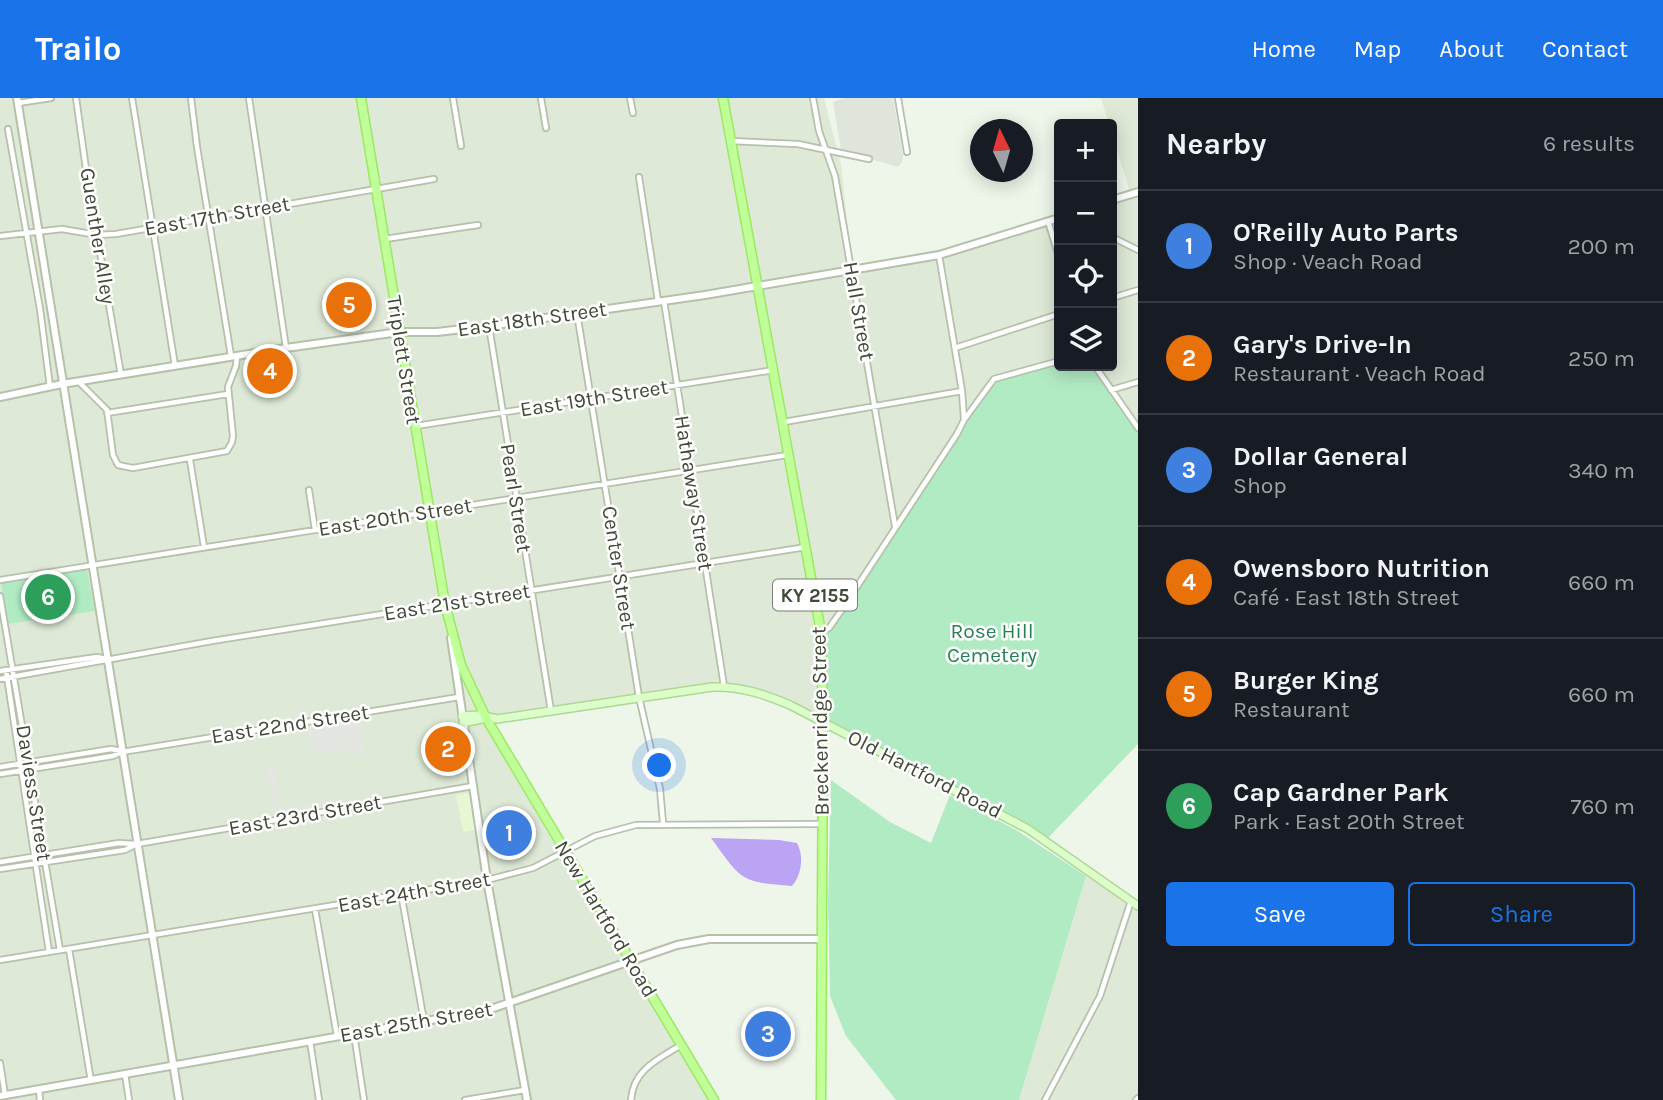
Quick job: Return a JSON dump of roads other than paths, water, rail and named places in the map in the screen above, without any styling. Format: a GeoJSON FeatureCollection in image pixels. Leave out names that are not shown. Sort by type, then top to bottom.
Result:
{"type":"FeatureCollection","features":[{"type":"Feature","properties":{"kind":"main road","name":"Triplett Street"},"geometry":{"type":"LineString","coordinates":[[361,98],[449,622]]}},
{"type":"Feature","properties":{"kind":"main road","name":"Breckenridge Street"},"geometry":{"type":"LineString","coordinates":[[723,98],[821,632],[821,1100]]}},
{"type":"Feature","properties":{"kind":"main road","name":"New Hartford Road"},"geometry":{"type":"LineString","coordinates":[[449,622],[461,665],[486,718],[714,1100]]}},
{"type":"Feature","properties":{"kind":"main road","name":"Old Hartford Road"},"geometry":{"type":"LineString","coordinates":[[463,720],[497,719],[724,687],[744,689],[775,698],[822,721],[1028,828],[1135,904]]}},
{"type":"Feature","properties":{"kind":"street"},"geometry":{"type":"LineString","coordinates":[[51,98],[18,100],[179,1100]]}},
{"type":"Feature","properties":{"kind":"street","name":"Guenther Alley"},"geometry":{"type":"LineString","coordinates":[[76,98],[121,375]]}},
{"type":"Feature","properties":{"kind":"street"},"geometry":{"type":"LineString","coordinates":[[131,98],[175,366]]}},
{"type":"Feature","properties":{"kind":"street"},"geometry":{"type":"LineString","coordinates":[[78,382],[104,406],[113,455],[122,467],[133,468],[190,460],[222,454],[230,447],[233,436],[228,387],[236,366],[197,147],[191,98]]}},
{"type":"Feature","properties":{"kind":"street"},"geometry":{"type":"LineString","coordinates":[[249,98],[286,348]]}},
{"type":"Feature","properties":{"kind":"street"},"geometry":{"type":"LineString","coordinates":[[453,98],[461,146]]}},
{"type":"Feature","properties":{"kind":"street"},"geometry":{"type":"LineString","coordinates":[[541,98],[545,128]]}},
{"type":"Feature","properties":{"kind":"street"},"geometry":{"type":"LineString","coordinates":[[630,98],[633,113]]}},
{"type":"Feature","properties":{"kind":"street","name":"Hall Street"},"geometry":{"type":"LineString","coordinates":[[813,98],[819,131],[835,176],[895,526]]}},
{"type":"Feature","properties":{"kind":"street"},"geometry":{"type":"LineString","coordinates":[[898,98],[907,152]]}},
{"type":"Feature","properties":{"kind":"street"},"geometry":{"type":"LineString","coordinates":[[8,129],[40,309],[50,387]]}},
{"type":"Feature","properties":{"kind":"street"},"geometry":{"type":"LineString","coordinates":[[730,141],[798,144],[869,159]]}},
{"type":"Feature","properties":{"kind":"street","name":"Hathaway Street"},"geometry":{"type":"LineString","coordinates":[[639,177],[676,384],[724,687]]}},
{"type":"Feature","properties":{"kind":"street","name":"East 17th Street"},"geometry":{"type":"LineString","coordinates":[[0,236],[62,229],[97,235],[152,228],[434,179]]}},
{"type":"Feature","properties":{"kind":"street"},"geometry":{"type":"LineString","coordinates":[[1117,198],[1138,192]]}},
{"type":"Feature","properties":{"kind":"street","name":"East 18th Street"},"geometry":{"type":"LineString","coordinates":[[0,397],[62,384],[286,348],[399,332],[437,332],[489,326],[852,270],[939,255],[1054,219]]}},
{"type":"Feature","properties":{"kind":"street"},"geometry":{"type":"LineString","coordinates":[[1048,221],[1055,245]]}},
{"type":"Feature","properties":{"kind":"street"},"geometry":{"type":"LineString","coordinates":[[384,239],[478,225]]}},
{"type":"Feature","properties":{"kind":"street"},"geometry":{"type":"LineString","coordinates":[[1117,240],[1138,250]]}},
{"type":"Feature","properties":{"kind":"street"},"geometry":{"type":"LineString","coordinates":[[939,255],[962,391],[964,420]]}},
{"type":"Feature","properties":{"kind":"street"},"geometry":{"type":"LineString","coordinates":[[1117,296],[1138,290]]}},
{"type":"Feature","properties":{"kind":"street"},"geometry":{"type":"LineString","coordinates":[[40,309],[50,308]]}},
{"type":"Feature","properties":{"kind":"street","name":"Center Street"},"geometry":{"type":"LineString","coordinates":[[577,313],[639,697],[660,789],[663,823]]}},
{"type":"Feature","properties":{"kind":"street"},"geometry":{"type":"LineString","coordinates":[[955,348],[1054,316]]}},
{"type":"Feature","properties":{"kind":"street","name":"Pearl Street"},"geometry":{"type":"LineString","coordinates":[[489,326],[551,711]]}},
{"type":"Feature","properties":{"kind":"street"},"geometry":{"type":"LineString","coordinates":[[821,632],[829,628],[964,420],[994,379],[1054,363]]}},
{"type":"Feature","properties":{"kind":"street","name":"East 19th Street"},"geometry":{"type":"LineString","coordinates":[[415,426],[774,370]]}},
{"type":"Feature","properties":{"kind":"street"},"geometry":{"type":"LineString","coordinates":[[1098,371],[1138,428]]}},
{"type":"Feature","properties":{"kind":"street"},"geometry":{"type":"LineString","coordinates":[[1111,390],[1138,382]]}},
{"type":"Feature","properties":{"kind":"street"},"geometry":{"type":"LineString","coordinates":[[784,422],[962,391]]}},
{"type":"Feature","properties":{"kind":"street"},"geometry":{"type":"LineString","coordinates":[[107,413],[228,394]]}},
{"type":"Feature","properties":{"kind":"street","name":"East 20th Street"},"geometry":{"type":"LineString","coordinates":[[0,580],[790,454]]}},
{"type":"Feature","properties":{"kind":"street"},"geometry":{"type":"LineString","coordinates":[[190,460],[204,547]]}},
{"type":"Feature","properties":{"kind":"street"},"geometry":{"type":"LineString","coordinates":[[309,490],[316,530]]}},
{"type":"Feature","properties":{"kind":"street","name":"East 21st Street"},"geometry":{"type":"LineString","coordinates":[[0,679],[98,663],[107,659],[806,547]]}},
{"type":"Feature","properties":{"kind":"street","name":"Daviess Street"},"geometry":{"type":"LineString","coordinates":[[0,596],[60,950]]}},
{"type":"Feature","properties":{"kind":"street"},"geometry":{"type":"LineString","coordinates":[[449,622],[487,880],[527,1100]]}},
{"type":"Feature","properties":{"kind":"street","name":"East 21st Street"},"geometry":{"type":"LineString","coordinates":[[3,671],[97,657],[107,659]]}},
{"type":"Feature","properties":{"kind":"street"},"geometry":{"type":"LineString","coordinates":[[3,671],[8,677],[49,952]]}},
{"type":"Feature","properties":{"kind":"street","name":"East 22nd Street"},"geometry":{"type":"LineString","coordinates":[[0,774],[459,697]]}},
{"type":"Feature","properties":{"kind":"street","name":"East 22nd Street"},"geometry":{"type":"LineString","coordinates":[[0,767],[111,749],[122,752]]}},
{"type":"Feature","properties":{"kind":"street","name":"East 23rd Street"},"geometry":{"type":"LineString","coordinates":[[0,869],[125,850],[137,845],[473,786]]}},
{"type":"Feature","properties":{"kind":"street","name":"East 24th Street"},"geometry":{"type":"LineString","coordinates":[[0,960],[487,880],[533,868],[594,836],[636,825],[822,824]]}},
{"type":"Feature","properties":{"kind":"street","name":"East 23rd Street"},"geometry":{"type":"LineString","coordinates":[[0,862],[119,843],[137,845]]}},
{"type":"Feature","properties":{"kind":"street"},"geometry":{"type":"LineString","coordinates":[[401,894],[424,1021]]}},
{"type":"Feature","properties":{"kind":"street"},"geometry":{"type":"LineString","coordinates":[[1045,1100],[1100,996],[1135,904]]}},
{"type":"Feature","properties":{"kind":"street"},"geometry":{"type":"LineString","coordinates":[[315,909],[337,1037]]}},
{"type":"Feature","properties":{"kind":"street","name":"East 25th Street"},"geometry":{"type":"LineString","coordinates":[[3,1096],[510,1004],[677,945],[709,939],[821,939]]}},
{"type":"Feature","properties":{"kind":"street"},"geometry":{"type":"LineString","coordinates":[[69,949],[91,1081]]}},
{"type":"Feature","properties":{"kind":"street"},"geometry":{"type":"LineString","coordinates":[[354,1034],[365,1100]]}},
{"type":"Feature","properties":{"kind":"street"},"geometry":{"type":"LineString","coordinates":[[310,1041],[319,1100]]}},
{"type":"Feature","properties":{"kind":"street"},"geometry":{"type":"LineString","coordinates":[[631,1100],[633,1083],[646,1067],[681,1045]]}},
{"type":"Feature","properties":{"kind":"street"},"geometry":{"type":"LineString","coordinates":[[0,1063],[3,1096]]}},
{"type":"Feature","properties":{"kind":"street"},"geometry":{"type":"LineString","coordinates":[[125,1074],[129,1100]]}},
{"type":"Feature","properties":{"kind":"street"},"geometry":{"type":"LineString","coordinates":[[39,1090],[40,1100]]}},
{"type":"Feature","properties":{"kind":"street"},"geometry":{"type":"LineString","coordinates":[[465,1100],[525,1090]]}},
{"type":"Feature","properties":{"kind":"place","name":"Burger King"},"geometry":{"type":"Point","coordinates":[349,305]}},
{"type":"Feature","properties":{"kind":"place","name":"Owensboro Nutrition"},"geometry":{"type":"Point","coordinates":[270,371]}},
{"type":"Feature","properties":{"kind":"place","name":"Cap Gardner Park"},"geometry":{"type":"Point","coordinates":[48,597]}},
{"type":"Feature","properties":{"kind":"place","name":"Gary's Drive-In"},"geometry":{"type":"Point","coordinates":[448,749]}},
{"type":"Feature","properties":{"kind":"place","name":"O'Reilly Auto Parts"},"geometry":{"type":"Point","coordinates":[509,833]}},
{"type":"Feature","properties":{"kind":"place","name":"Dollar General"},"geometry":{"type":"Point","coordinates":[768,1034]}},
{"type":"Feature","properties":{"kind":"park label","name":"Rose Hill Cemetery"},"geometry":{"type":"Point","coordinates":[992,643]}}]}
